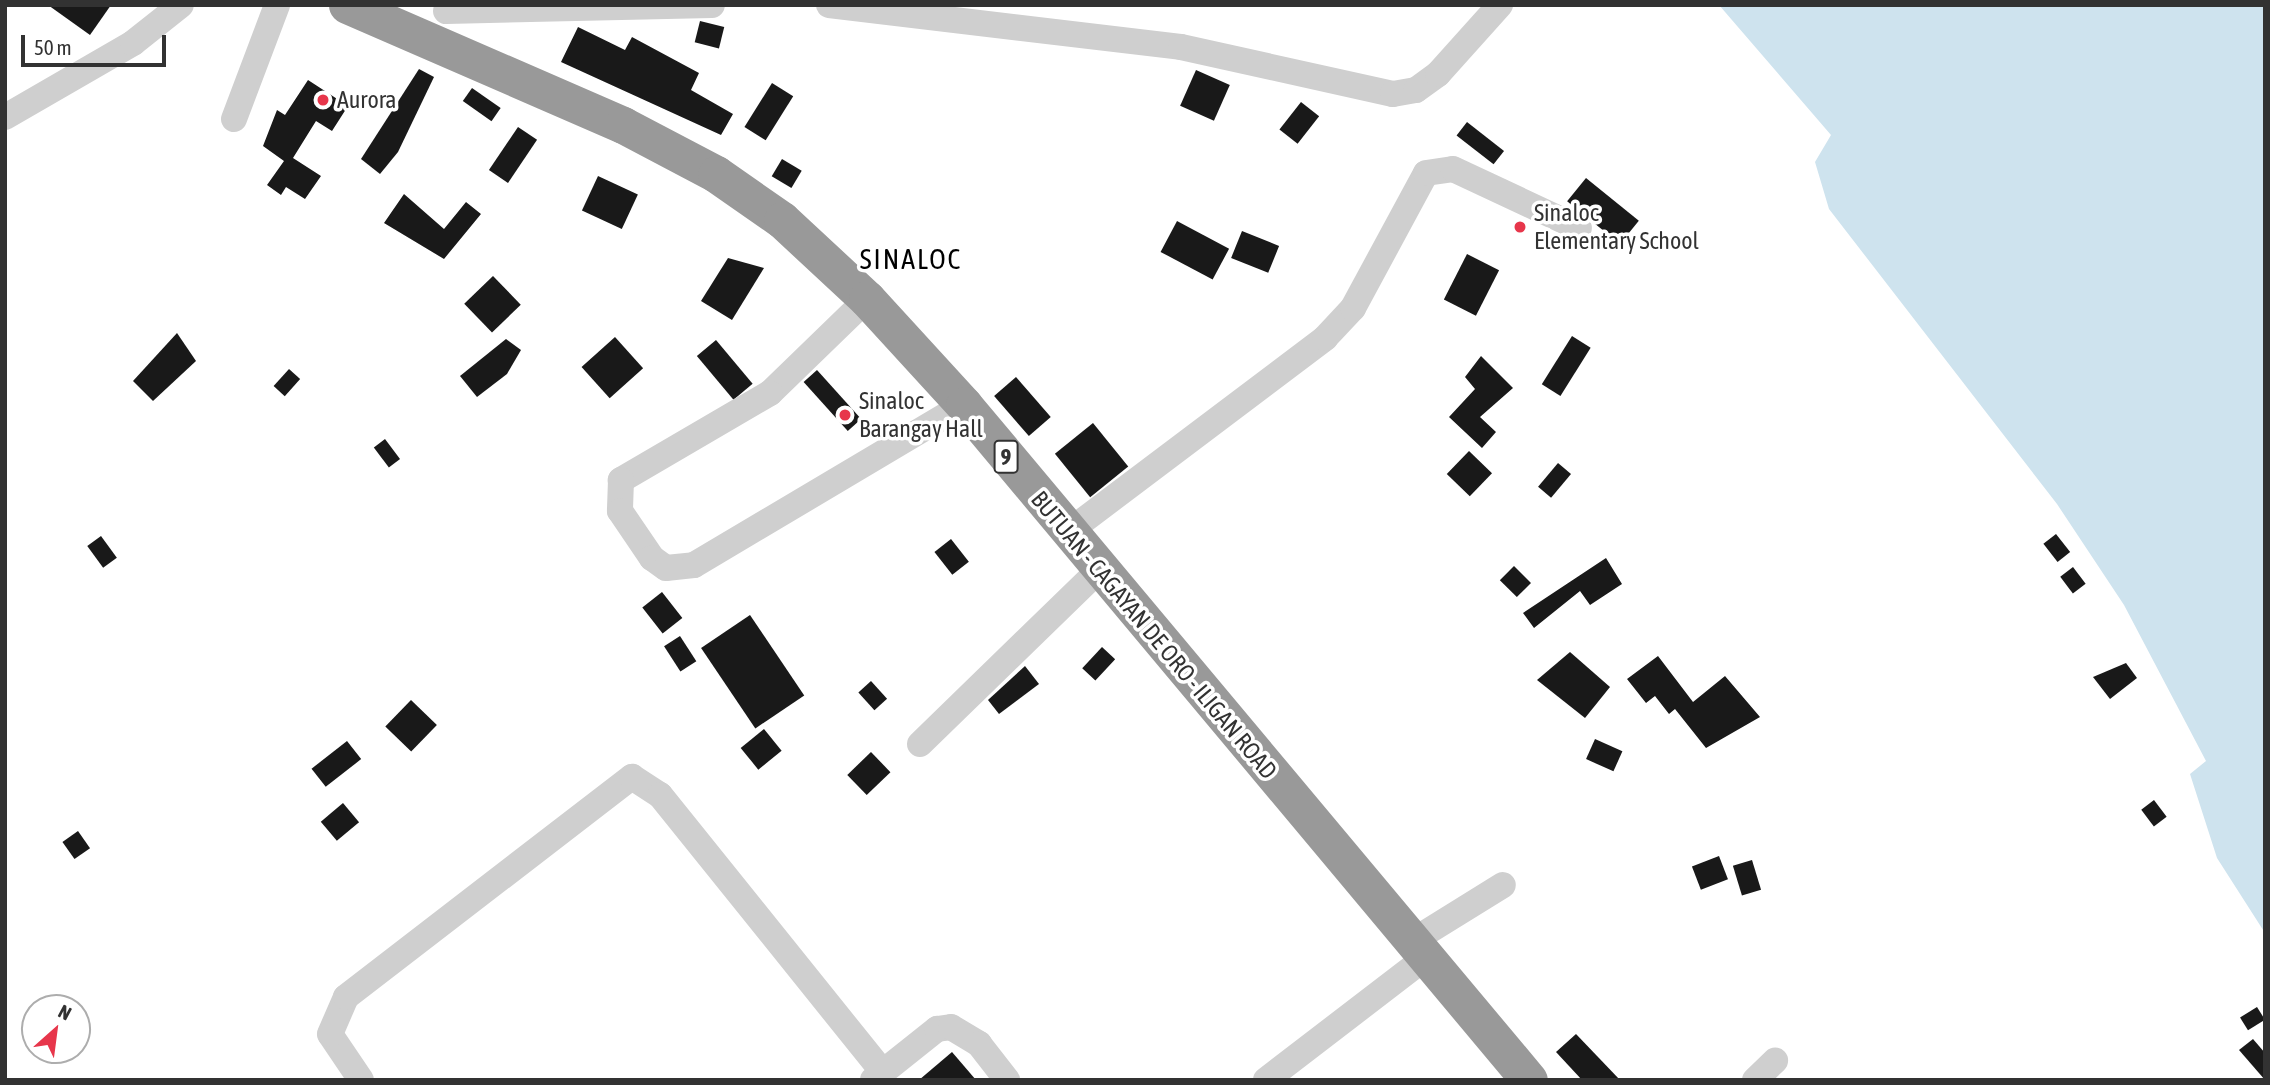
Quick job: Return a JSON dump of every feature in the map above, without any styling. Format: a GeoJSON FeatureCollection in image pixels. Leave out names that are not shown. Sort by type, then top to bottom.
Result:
{"type":"FeatureCollection","features":[{"type":"Feature","properties":{"kind":"highway","name":"BUTUAN - CAGAYAN DE ORO - ILIGAN ROAD"},"geometry":{"type":"LineString","coordinates":[[347,5],[623,125],[716,174],[782,220],[867,299],[964,405],[1068,533],[1529,1080]]}},
{"type":"Feature","properties":{"kind":"street"},"geometry":{"type":"LineString","coordinates":[[5,117],[133,43],[181,5]]}},
{"type":"Feature","properties":{"kind":"street"},"geometry":{"type":"LineString","coordinates":[[234,119],[277,5]]}},
{"type":"Feature","properties":{"kind":"street"},"geometry":{"type":"LineString","coordinates":[[421,37],[448,8],[712,5]]}},
{"type":"Feature","properties":{"kind":"street"},"geometry":{"type":"LineString","coordinates":[[829,5],[1181,47],[1393,94],[1416,90],[1438,74],[1500,5]]}},
{"type":"Feature","properties":{"kind":"street"},"geometry":{"type":"LineString","coordinates":[[1068,533],[1275,381],[1353,308],[1413,187],[1438,167],[1579,228]]}},
{"type":"Feature","properties":{"kind":"street"},"geometry":{"type":"LineString","coordinates":[[867,299],[770,393],[621,480],[620,511],[652,558],[666,568],[694,565],[964,405]]}},
{"type":"Feature","properties":{"kind":"street"},"geometry":{"type":"LineString","coordinates":[[920,744],[1099,570]]}},
{"type":"Feature","properties":{"kind":"street"},"geometry":{"type":"LineString","coordinates":[[362,1080],[330,1034],[346,997],[632,777],[660,795],[878,1076],[937,1029],[951,1027],[979,1044],[1007,1080]]}},
{"type":"Feature","properties":{"kind":"street"},"geometry":{"type":"LineString","coordinates":[[1266,1080],[1418,950],[1503,885]]}},
{"type":"Feature","properties":{"kind":"street"},"geometry":{"type":"LineString","coordinates":[[1755,1080],[1775,1061]]}},
{"type":"Feature","properties":{"kind":"water"},"geometry":{"type":"Polygon","coordinates":[[[1719,5],[2265,5],[2265,933],[2217,858],[2190,774],[2206,761],[2124,605],[2057,504],[1829,209],[1815,162],[1831,135],[1719,5]]]}},
{"type":"Feature","properties":{"kind":"building"},"geometry":{"type":"Polygon","coordinates":[[[48,5],[111,5],[90,35],[48,5]]]}},
{"type":"Feature","properties":{"kind":"building"},"geometry":{"type":"Polygon","coordinates":[[[700,21],[724,27],[719,48],[695,42],[700,21]]]}},
{"type":"Feature","properties":{"kind":"building"},"geometry":{"type":"Polygon","coordinates":[[[578,27],[625,50],[632,37],[699,73],[691,90],[733,114],[721,135],[561,62],[578,27]]]}},
{"type":"Feature","properties":{"kind":"building"},"geometry":{"type":"Polygon","coordinates":[[[419,69],[434,77],[398,152],[380,174],[361,159],[419,69]]]}},
{"type":"Feature","properties":{"kind":"building"},"geometry":{"type":"Polygon","coordinates":[[[1196,70],[1230,85],[1214,121],[1180,106],[1196,70]]]}},
{"type":"Feature","properties":{"kind":"building"},"geometry":{"type":"Polygon","coordinates":[[[308,80],[348,106],[332,131],[316,121],[293,158],[321,176],[305,199],[286,187],[281,195],[267,185],[284,161],[263,146],[277,110],[285,115],[308,80]]]}},
{"type":"Feature","properties":{"kind":"building"},"geometry":{"type":"Polygon","coordinates":[[[772,83],[793,96],[766,140],[744,127],[772,83]]]}},
{"type":"Feature","properties":{"kind":"building"},"geometry":{"type":"Polygon","coordinates":[[[472,88],[501,108],[491,121],[463,101],[472,88]]]}},
{"type":"Feature","properties":{"kind":"building"},"geometry":{"type":"Polygon","coordinates":[[[1301,102],[1319,116],[1298,144],[1279,130],[1301,102]]]}},
{"type":"Feature","properties":{"kind":"building"},"geometry":{"type":"Polygon","coordinates":[[[1467,122],[1504,151],[1494,164],[1457,135],[1467,122]]]}},
{"type":"Feature","properties":{"kind":"building"},"geometry":{"type":"Polygon","coordinates":[[[518,127],[537,140],[508,183],[489,170],[518,127]]]}},
{"type":"Feature","properties":{"kind":"building"},"geometry":{"type":"Polygon","coordinates":[[[782,159],[802,171],[791,188],[772,176],[782,159]]]}},
{"type":"Feature","properties":{"kind":"building"},"geometry":{"type":"Polygon","coordinates":[[[598,176],[638,195],[622,229],[582,210],[598,176]]]}},
{"type":"Feature","properties":{"kind":"building"},"geometry":{"type":"Polygon","coordinates":[[[1586,178],[1639,221],[1620,244],[1567,201],[1586,178]]]}},
{"type":"Feature","properties":{"kind":"building"},"geometry":{"type":"Polygon","coordinates":[[[404,194],[444,229],[466,202],[481,214],[444,259],[384,223],[404,194]]]}},
{"type":"Feature","properties":{"kind":"building"},"geometry":{"type":"Polygon","coordinates":[[[1177,221],[1229,249],[1213,280],[1161,252],[1177,221]]]}},
{"type":"Feature","properties":{"kind":"building"},"geometry":{"type":"Polygon","coordinates":[[[1242,231],[1279,246],[1268,273],[1231,258],[1242,231]]]}},
{"type":"Feature","properties":{"kind":"building"},"geometry":{"type":"Polygon","coordinates":[[[1467,254],[1499,270],[1476,316],[1444,299],[1467,254]]]}},
{"type":"Feature","properties":{"kind":"building"},"geometry":{"type":"Polygon","coordinates":[[[728,258],[764,268],[732,320],[701,301],[728,258]]]}},
{"type":"Feature","properties":{"kind":"building"},"geometry":{"type":"Polygon","coordinates":[[[493,276],[521,305],[492,333],[464,304],[493,276]]]}},
{"type":"Feature","properties":{"kind":"building"},"geometry":{"type":"Polygon","coordinates":[[[177,333],[196,361],[153,401],[133,381],[177,333]]]}},
{"type":"Feature","properties":{"kind":"building"},"geometry":{"type":"Polygon","coordinates":[[[1572,336],[1591,348],[1560,396],[1542,384],[1572,336]]]}},
{"type":"Feature","properties":{"kind":"building"},"geometry":{"type":"Polygon","coordinates":[[[615,337],[643,368],[610,398],[582,367],[615,337]]]}},
{"type":"Feature","properties":{"kind":"building"},"geometry":{"type":"Polygon","coordinates":[[[506,339],[521,350],[507,374],[477,397],[460,376],[506,339]]]}},
{"type":"Feature","properties":{"kind":"building"},"geometry":{"type":"Polygon","coordinates":[[[716,340],[753,384],[733,400],[697,356],[716,340]]]}},
{"type":"Feature","properties":{"kind":"building"},"geometry":{"type":"Polygon","coordinates":[[[1481,356],[1513,388],[1480,417],[1496,432],[1482,448],[1449,417],[1475,389],[1465,377],[1481,356]]]}},
{"type":"Feature","properties":{"kind":"building"},"geometry":{"type":"Polygon","coordinates":[[[289,369],[300,379],[285,396],[274,386],[289,369]]]}},
{"type":"Feature","properties":{"kind":"building"},"geometry":{"type":"Polygon","coordinates":[[[817,370],[861,419],[848,431],[804,382],[817,370]]]}},
{"type":"Feature","properties":{"kind":"building"},"geometry":{"type":"Polygon","coordinates":[[[1016,377],[1051,417],[1029,436],[994,396],[1016,377]]]}},
{"type":"Feature","properties":{"kind":"building"},"geometry":{"type":"Polygon","coordinates":[[[1093,423],[1128,467],[1090,497],[1055,454],[1093,423]]]}},
{"type":"Feature","properties":{"kind":"building"},"geometry":{"type":"Polygon","coordinates":[[[385,439],[400,459],[389,467],[374,447],[385,439]]]}},
{"type":"Feature","properties":{"kind":"building"},"geometry":{"type":"Polygon","coordinates":[[[1469,451],[1492,473],[1470,496],[1447,474],[1469,451]]]}},
{"type":"Feature","properties":{"kind":"building"},"geometry":{"type":"Polygon","coordinates":[[[1558,463],[1571,474],[1551,498],[1538,487],[1558,463]]]}},
{"type":"Feature","properties":{"kind":"building"},"geometry":{"type":"Polygon","coordinates":[[[2056,534],[2070,552],[2058,562],[2043,544],[2056,534]]]}},
{"type":"Feature","properties":{"kind":"building"},"geometry":{"type":"Polygon","coordinates":[[[101,536],[117,558],[103,568],[87,546],[101,536]]]}},
{"type":"Feature","properties":{"kind":"building"},"geometry":{"type":"Polygon","coordinates":[[[951,539],[969,562],[952,575],[934,552],[951,539]]]}},
{"type":"Feature","properties":{"kind":"building"},"geometry":{"type":"Polygon","coordinates":[[[1606,558],[1622,584],[1590,605],[1580,591],[1534,628],[1523,613],[1606,558]]]}},
{"type":"Feature","properties":{"kind":"building"},"geometry":{"type":"Polygon","coordinates":[[[1514,566],[1531,583],[1517,597],[1500,580],[1514,566]]]}},
{"type":"Feature","properties":{"kind":"building"},"geometry":{"type":"Polygon","coordinates":[[[2073,567],[2086,584],[2073,593],[2060,577],[2073,567]]]}},
{"type":"Feature","properties":{"kind":"building"},"geometry":{"type":"Polygon","coordinates":[[[662,592],[682,618],[663,633],[642,607],[662,592]]]}},
{"type":"Feature","properties":{"kind":"building"},"geometry":{"type":"Polygon","coordinates":[[[750,615],[804,695],[755,728],[701,648],[750,615]]]}},
{"type":"Feature","properties":{"kind":"building"},"geometry":{"type":"Polygon","coordinates":[[[680,636],[696,661],[680,672],[664,646],[680,636]]]}},
{"type":"Feature","properties":{"kind":"building"},"geometry":{"type":"Polygon","coordinates":[[[1102,647],[1115,659],[1095,680],[1082,668],[1102,647]]]}},
{"type":"Feature","properties":{"kind":"building"},"geometry":{"type":"Polygon","coordinates":[[[1570,652],[1610,687],[1585,718],[1537,680],[1570,652]]]}},
{"type":"Feature","properties":{"kind":"building"},"geometry":{"type":"Polygon","coordinates":[[[1658,656],[1693,702],[1725,676],[1760,717],[1706,748],[1675,709],[1669,714],[1655,696],[1646,703],[1627,679],[1658,656]]]}},
{"type":"Feature","properties":{"kind":"building"},"geometry":{"type":"Polygon","coordinates":[[[2126,663],[2137,678],[2110,699],[2093,677],[2126,663]]]}},
{"type":"Feature","properties":{"kind":"building"},"geometry":{"type":"Polygon","coordinates":[[[1025,666],[1039,684],[999,714],[988,700],[1025,666]]]}},
{"type":"Feature","properties":{"kind":"building"},"geometry":{"type":"Polygon","coordinates":[[[871,681],[887,699],[874,710],[858,692],[871,681]]]}},
{"type":"Feature","properties":{"kind":"building"},"geometry":{"type":"Polygon","coordinates":[[[411,700],[437,725],[411,752],[385,727],[411,700]]]}},
{"type":"Feature","properties":{"kind":"building"},"geometry":{"type":"Polygon","coordinates":[[[764,729],[782,751],[758,770],[741,748],[764,729]]]}},
{"type":"Feature","properties":{"kind":"building"},"geometry":{"type":"Polygon","coordinates":[[[1595,739],[1622,751],[1613,771],[1586,759],[1595,739]]]}},
{"type":"Feature","properties":{"kind":"building"},"geometry":{"type":"Polygon","coordinates":[[[347,741],[361,759],[326,787],[312,769],[347,741]]]}},
{"type":"Feature","properties":{"kind":"building"},"geometry":{"type":"Polygon","coordinates":[[[871,752],[890,772],[867,795],[847,775],[871,752]]]}},
{"type":"Feature","properties":{"kind":"building"},"geometry":{"type":"Polygon","coordinates":[[[2154,800],[2167,817],[2154,826],[2141,810],[2154,800]]]}},
{"type":"Feature","properties":{"kind":"building"},"geometry":{"type":"Polygon","coordinates":[[[343,803],[359,822],[337,841],[321,822],[343,803]]]}},
{"type":"Feature","properties":{"kind":"building"},"geometry":{"type":"Polygon","coordinates":[[[78,831],[90,848],[74,859],[62,842],[78,831]]]}},
{"type":"Feature","properties":{"kind":"building"},"geometry":{"type":"Polygon","coordinates":[[[1719,856],[1728,879],[1701,890],[1692,866],[1719,856]]]}},
{"type":"Feature","properties":{"kind":"building"},"geometry":{"type":"Polygon","coordinates":[[[1752,860],[1761,890],[1742,895],[1733,866],[1752,860]]]}},
{"type":"Feature","properties":{"kind":"building"},"geometry":{"type":"Polygon","coordinates":[[[2257,1007],[2265,1020],[2248,1030],[2240,1018],[2257,1007]]]}},
{"type":"Feature","properties":{"kind":"building"},"geometry":{"type":"Polygon","coordinates":[[[1576,1034],[1620,1080],[1582,1080],[1556,1052],[1576,1034]]]}},
{"type":"Feature","properties":{"kind":"building"},"geometry":{"type":"Polygon","coordinates":[[[2253,1039],[2265,1053],[2265,1080],[2239,1050],[2253,1039]]]}},
{"type":"Feature","properties":{"kind":"building"},"geometry":{"type":"Polygon","coordinates":[[[952,1052],[976,1080],[919,1080],[952,1052]]]}},
{"type":"Feature","properties":{"kind":"place","name":"Aurora"},"geometry":{"type":"Point","coordinates":[323,100]}},
{"type":"Feature","properties":{"kind":"place","name":"Sinaloc Elementary School"},"geometry":{"type":"Point","coordinates":[1520,227]}},
{"type":"Feature","properties":{"kind":"place","name":"Sinaloc Barangay Hall"},"geometry":{"type":"Point","coordinates":[845,415]}},
{"type":"Feature","properties":{"kind":"district","name":"SINALOC"},"geometry":{"type":"Point","coordinates":[911,259]}}]}
